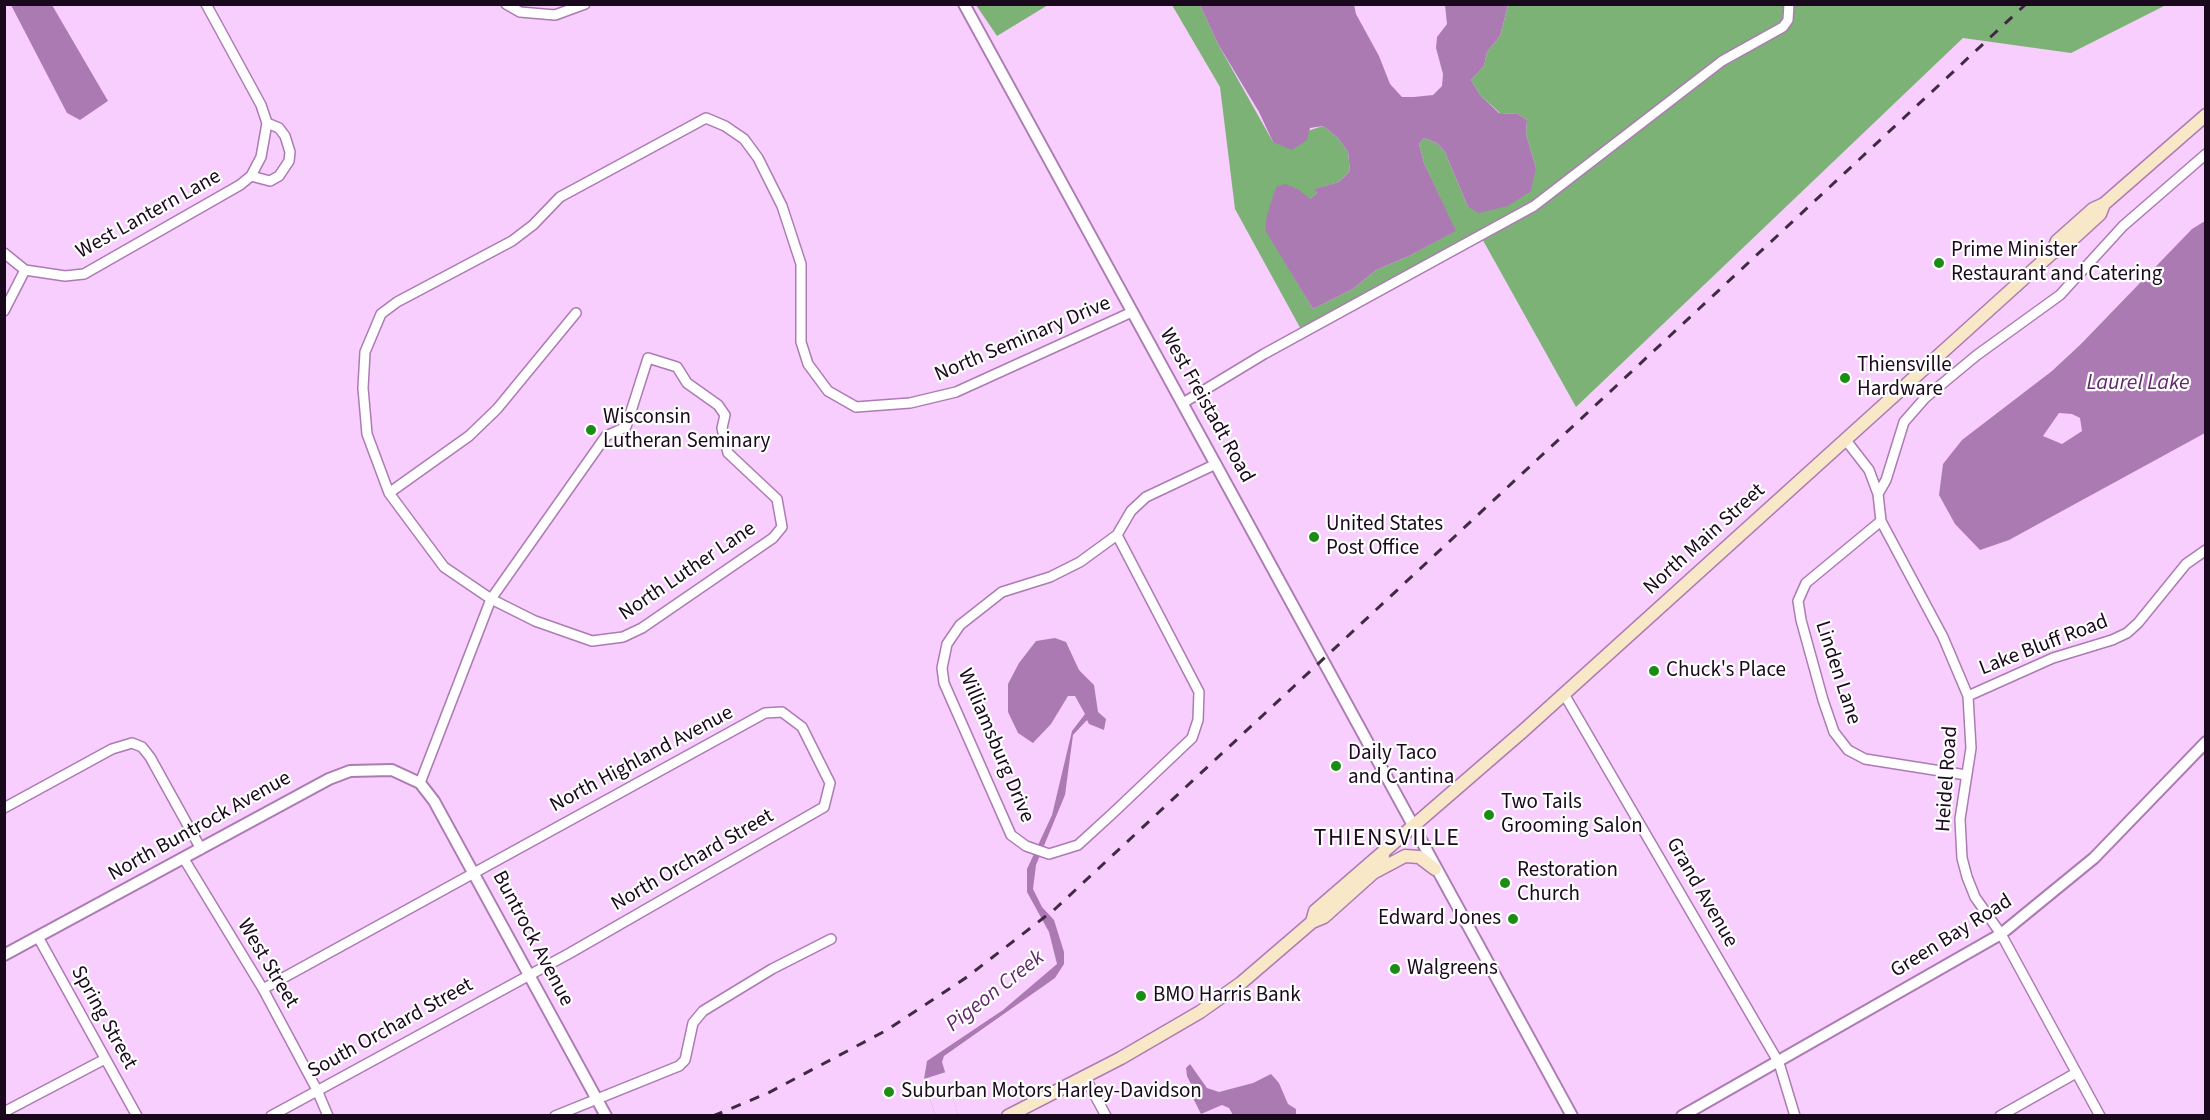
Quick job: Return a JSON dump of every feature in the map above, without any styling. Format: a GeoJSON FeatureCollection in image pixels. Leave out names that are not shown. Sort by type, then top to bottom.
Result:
{"type":"FeatureCollection","features":[{"type":"Feature","properties":{"kind":"main road","name":"North Main Street"},"geometry":{"type":"LineString","coordinates":[[1312,922],[1315,911],[1366,865],[1383,855],[1564,694],[2052,253],[2064,247],[2100,214],[2104,204],[2205,115]]}},
{"type":"Feature","properties":{"kind":"main road","name":"North Main Street"},"geometry":{"type":"LineString","coordinates":[[1008,1116],[1085,1077],[1200,1012],[1241,983],[1312,922],[1324,917],[1372,874],[1383,855]]}},
{"type":"Feature","properties":{"kind":"main road"},"geometry":{"type":"LineString","coordinates":[[1372,874],[1405,856],[1419,857],[1435,869]]}},
{"type":"Feature","properties":{"kind":"street","name":"West Lantern Lane"},"geometry":{"type":"LineString","coordinates":[[25,270],[66,276],[84,274],[230,191],[251,176],[261,157],[267,123],[261,105],[206,4]]}},
{"type":"Feature","properties":{"kind":"street"},"geometry":{"type":"LineString","coordinates":[[507,4],[520,12],[535,15],[555,15],[585,4]]}},
{"type":"Feature","properties":{"kind":"street","name":"West Freistadt Road"},"geometry":{"type":"LineString","coordinates":[[964,4],[1572,1116]]}},
{"type":"Feature","properties":{"kind":"street"},"geometry":{"type":"LineString","coordinates":[[1183,403],[1264,354],[1534,206],[1722,61],[1783,27],[1788,20],[1789,4]]}},
{"type":"Feature","properties":{"kind":"street","name":"North Seminary Drive"},"geometry":{"type":"LineString","coordinates":[[389,493],[367,434],[363,388],[365,352],[381,314],[421,287],[512,241],[533,225],[560,197],[706,118],[725,126],[744,139],[758,158],[793,233],[801,264],[801,342],[808,364],[828,391],[856,407],[910,403],[957,392],[1132,312]]}},
{"type":"Feature","properties":{"kind":"street","name":"West Lantern Lane"},"geometry":{"type":"LineString","coordinates":[[251,176],[270,181],[279,176],[289,162],[290,152],[285,136],[279,128],[267,123]]}},
{"type":"Feature","properties":{"kind":"street"},"geometry":{"type":"LineString","coordinates":[[1878,494],[1886,480],[1904,422],[1925,398],[1977,355],[2060,295],[2123,226],[2205,154]]}},
{"type":"Feature","properties":{"kind":"street"},"geometry":{"type":"LineString","coordinates":[[4,253],[25,270],[4,311]]}},
{"type":"Feature","properties":{"kind":"street"},"geometry":{"type":"LineString","coordinates":[[420,783],[491,600],[444,567],[389,493],[469,436],[497,409],[576,313]]}},
{"type":"Feature","properties":{"kind":"street","name":"North Luther Lane"},"geometry":{"type":"LineString","coordinates":[[648,358],[677,367],[687,383],[718,405],[725,416],[722,428],[728,453],[777,499],[782,527],[773,537],[661,615],[623,637],[592,641],[535,621],[491,600],[606,436],[626,427],[648,358]]}},
{"type":"Feature","properties":{"kind":"street","name":"Heidel Road"},"geometry":{"type":"LineString","coordinates":[[1845,440],[1869,470],[1878,494],[1881,521],[1943,637],[1968,696],[1971,748],[1960,819],[1962,858],[1975,897],[2001,934],[2100,1116]]}},
{"type":"Feature","properties":{"kind":"street","name":"Williamsburg Drive"},"geometry":{"type":"LineString","coordinates":[[1118,536],[1199,692],[1198,720],[1192,738],[1180,752],[1078,845],[1060,852],[1044,853],[1011,835],[944,683],[942,668],[947,644],[960,625],[984,604],[1002,592],[1050,577],[1080,562],[1118,536],[1131,511],[1146,497],[1216,464]]}},
{"type":"Feature","properties":{"kind":"street","name":"Linden Lane"},"geometry":{"type":"LineString","coordinates":[[1881,521],[1806,583],[1798,600],[1823,700],[1834,732],[1848,750],[1865,759],[1966,775]]}},
{"type":"Feature","properties":{"kind":"street","name":"Lake Bluff Road"},"geometry":{"type":"LineString","coordinates":[[1968,696],[2053,658],[2112,640],[2127,633],[2139,623],[2186,564],[2205,550]]}},
{"type":"Feature","properties":{"kind":"street","name":"Grand Avenue"},"geometry":{"type":"LineString","coordinates":[[1564,694],[1779,1063],[1795,1116]]}},
{"type":"Feature","properties":{"kind":"street","name":"North Highland Avenue"},"geometry":{"type":"LineString","coordinates":[[263,989],[765,713],[782,712],[802,727],[815,752]]}},
{"type":"Feature","properties":{"kind":"street","name":"Green Bay Road"},"geometry":{"type":"LineString","coordinates":[[1682,1116],[1779,1063],[2001,934],[2051,896],[2094,858],[2205,742]]}},
{"type":"Feature","properties":{"kind":"street"},"geometry":{"type":"LineString","coordinates":[[4,808],[112,749],[132,743],[142,747],[150,757],[201,849]]}},
{"type":"Feature","properties":{"kind":"street","name":"North Orchard Street"},"geometry":{"type":"LineString","coordinates":[[529,974],[824,807],[830,783],[815,752]]}},
{"type":"Feature","properties":{"kind":"street","name":"North Buntrock Avenue"},"geometry":{"type":"LineString","coordinates":[[4,955],[329,779],[350,771],[392,770],[420,783]]}},
{"type":"Feature","properties":{"kind":"street","name":"Buntrock Avenue"},"geometry":{"type":"LineString","coordinates":[[420,783],[437,806],[474,871],[606,1116]]}},
{"type":"Feature","properties":{"kind":"street","name":"West Street"},"geometry":{"type":"LineString","coordinates":[[184,859],[263,989],[317,1090],[327,1116]]}},
{"type":"Feature","properties":{"kind":"street","name":"Spring Street"},"geometry":{"type":"LineString","coordinates":[[38,937],[137,1116]]}},
{"type":"Feature","properties":{"kind":"street"},"geometry":{"type":"LineString","coordinates":[[555,1116],[679,1066],[684,1060],[693,1023],[703,1011],[772,969],[831,939]]}},
{"type":"Feature","properties":{"kind":"street","name":"South Orchard Street"},"geometry":{"type":"LineString","coordinates":[[272,1116],[529,974]]}},
{"type":"Feature","properties":{"kind":"street"},"geometry":{"type":"LineString","coordinates":[[4,1112],[105,1059]]}},
{"type":"Feature","properties":{"kind":"street"},"geometry":{"type":"LineString","coordinates":[[2000,1116],[2076,1073]]}},
{"type":"Feature","properties":{"kind":"street"},"geometry":{"type":"LineString","coordinates":[[1085,1077],[1106,1116]]}},
{"type":"Feature","properties":{"kind":"green space"},"geometry":{"type":"Polygon","coordinates":[[[976,5],[1048,5],[997,36],[976,5]]]}},
{"type":"Feature","properties":{"kind":"green space"},"geometry":{"type":"Polygon","coordinates":[[[1172,5],[1200,5],[1218,44],[1273,142],[1323,126],[1338,138],[1348,152],[1350,171],[1339,182],[1315,189],[1317,193],[1310,199],[1266,230],[1313,309],[1353,289],[1376,270],[1409,256],[1455,231],[1424,163],[1419,144],[1424,138],[1437,143],[1445,152],[1468,207],[1536,168],[1526,134],[1527,120],[1518,114],[1500,113],[1480,95],[1471,80],[1484,66],[1487,52],[1500,36],[1508,5],[2166,5],[2071,53],[1963,38],[1576,407],[1480,235],[1303,333],[1235,209],[1220,87],[1172,5]]]}},
{"type":"Feature","properties":{"kind":"water"},"geometry":{"type":"Polygon","coordinates":[[[11,5],[52,5],[108,101],[80,120],[67,113],[11,5]]]}},
{"type":"Feature","properties":{"kind":"water"},"geometry":{"type":"Polygon","coordinates":[[[1200,5],[1354,5],[1356,14],[1379,56],[1390,84],[1402,97],[1414,97],[1433,95],[1442,86],[1443,74],[1436,48],[1437,37],[1447,24],[1445,5],[1508,5],[1500,36],[1487,52],[1484,66],[1471,80],[1480,95],[1499,113],[1518,114],[1527,120],[1526,134],[1536,168],[1531,191],[1508,206],[1479,213],[1468,207],[1445,152],[1437,143],[1424,138],[1419,144],[1424,163],[1456,231],[1409,256],[1376,270],[1353,289],[1313,309],[1265,230],[1267,215],[1276,187],[1285,184],[1298,189],[1310,199],[1317,193],[1314,189],[1339,182],[1350,171],[1348,152],[1338,138],[1323,126],[1310,128],[1307,140],[1292,150],[1273,142],[1259,112],[1218,44],[1200,5]]]}},
{"type":"Feature","properties":{"kind":"water","name":"Laurel Lake"},"geometry":{"type":"Polygon","coordinates":[[[2205,221],[2205,433],[2009,540],[1980,550],[1955,524],[1939,495],[1943,464],[1962,440],[2052,371],[2081,344],[2192,229],[2205,221]],[[2059,413],[2043,436],[2062,444],[2082,431],[2080,418],[2072,414],[2059,413]]]}},
{"type":"Feature","properties":{"kind":"water"},"geometry":{"type":"Polygon","coordinates":[[[1055,638],[1066,642],[1079,670],[1094,685],[1098,712],[1106,719],[1104,730],[1089,724],[1087,720],[1073,735],[1065,795],[1036,865],[1033,889],[1042,907],[1054,920],[1064,952],[1064,964],[1055,978],[944,1056],[942,1062],[958,1115],[935,1115],[924,1079],[927,1061],[1003,1010],[1057,964],[1049,932],[1027,892],[1027,869],[1052,815],[1072,731],[1085,714],[1075,696],[1068,696],[1051,724],[1033,743],[1018,733],[1008,712],[1008,684],[1019,663],[1036,641],[1055,638]]]}},
{"type":"Feature","properties":{"kind":"water"},"geometry":{"type":"Polygon","coordinates":[[[1190,1064],[1207,1088],[1219,1092],[1253,1083],[1271,1074],[1279,1083],[1288,1104],[1296,1109],[1296,1115],[1233,1115],[1229,1108],[1222,1105],[1201,1114],[1193,1098],[1193,1088],[1187,1076],[1186,1068],[1190,1064]]]}},
{"type":"Feature","properties":{"kind":"pier"},"geometry":{"type":"Polygon","coordinates":[[[946,1072],[958,1115],[935,1115],[924,1079],[946,1072]]]}},
{"type":"Feature","properties":{"kind":"railway"},"geometry":{"type":"LineString","coordinates":[[713,1116],[768,1093],[887,1030],[967,977],[1055,909],[2026,4]]}},
{"type":"Feature","properties":{"kind":"place","name":"Prime Minister Restaurant and Catering"},"geometry":{"type":"Point","coordinates":[1939,263]}},
{"type":"Feature","properties":{"kind":"place","name":"Thiensville Hardware"},"geometry":{"type":"Point","coordinates":[1845,378]}},
{"type":"Feature","properties":{"kind":"place","name":"Wisconsin Lutheran Seminary"},"geometry":{"type":"Point","coordinates":[591,430]}},
{"type":"Feature","properties":{"kind":"place","name":"United States Post Office"},"geometry":{"type":"Point","coordinates":[1314,537]}},
{"type":"Feature","properties":{"kind":"place","name":"Chuck's Place"},"geometry":{"type":"Point","coordinates":[1654,671]}},
{"type":"Feature","properties":{"kind":"place","name":"Daily Taco and Cantina"},"geometry":{"type":"Point","coordinates":[1336,766]}},
{"type":"Feature","properties":{"kind":"place","name":"Two Tails Grooming Salon"},"geometry":{"type":"Point","coordinates":[1489,815]}},
{"type":"Feature","properties":{"kind":"place","name":"Restoration Church"},"geometry":{"type":"Point","coordinates":[1505,883]}},
{"type":"Feature","properties":{"kind":"place","name":"Edward Jones"},"geometry":{"type":"Point","coordinates":[1513,919]}},
{"type":"Feature","properties":{"kind":"place","name":"Walgreens"},"geometry":{"type":"Point","coordinates":[1395,969]}},
{"type":"Feature","properties":{"kind":"place","name":"BMO Harris Bank"},"geometry":{"type":"Point","coordinates":[1141,996]}},
{"type":"Feature","properties":{"kind":"place","name":"Suburban Motors Harley-Davidson"},"geometry":{"type":"Point","coordinates":[889,1092]}},
{"type":"Feature","properties":{"kind":"district","name":"THIENSVILLE"},"geometry":{"type":"Point","coordinates":[1387,840]}},
{"type":"Feature","properties":{"kind":"water label","name":"Pigeon Creek"},"geometry":{"type":"Point","coordinates":[996,992]}}]}
